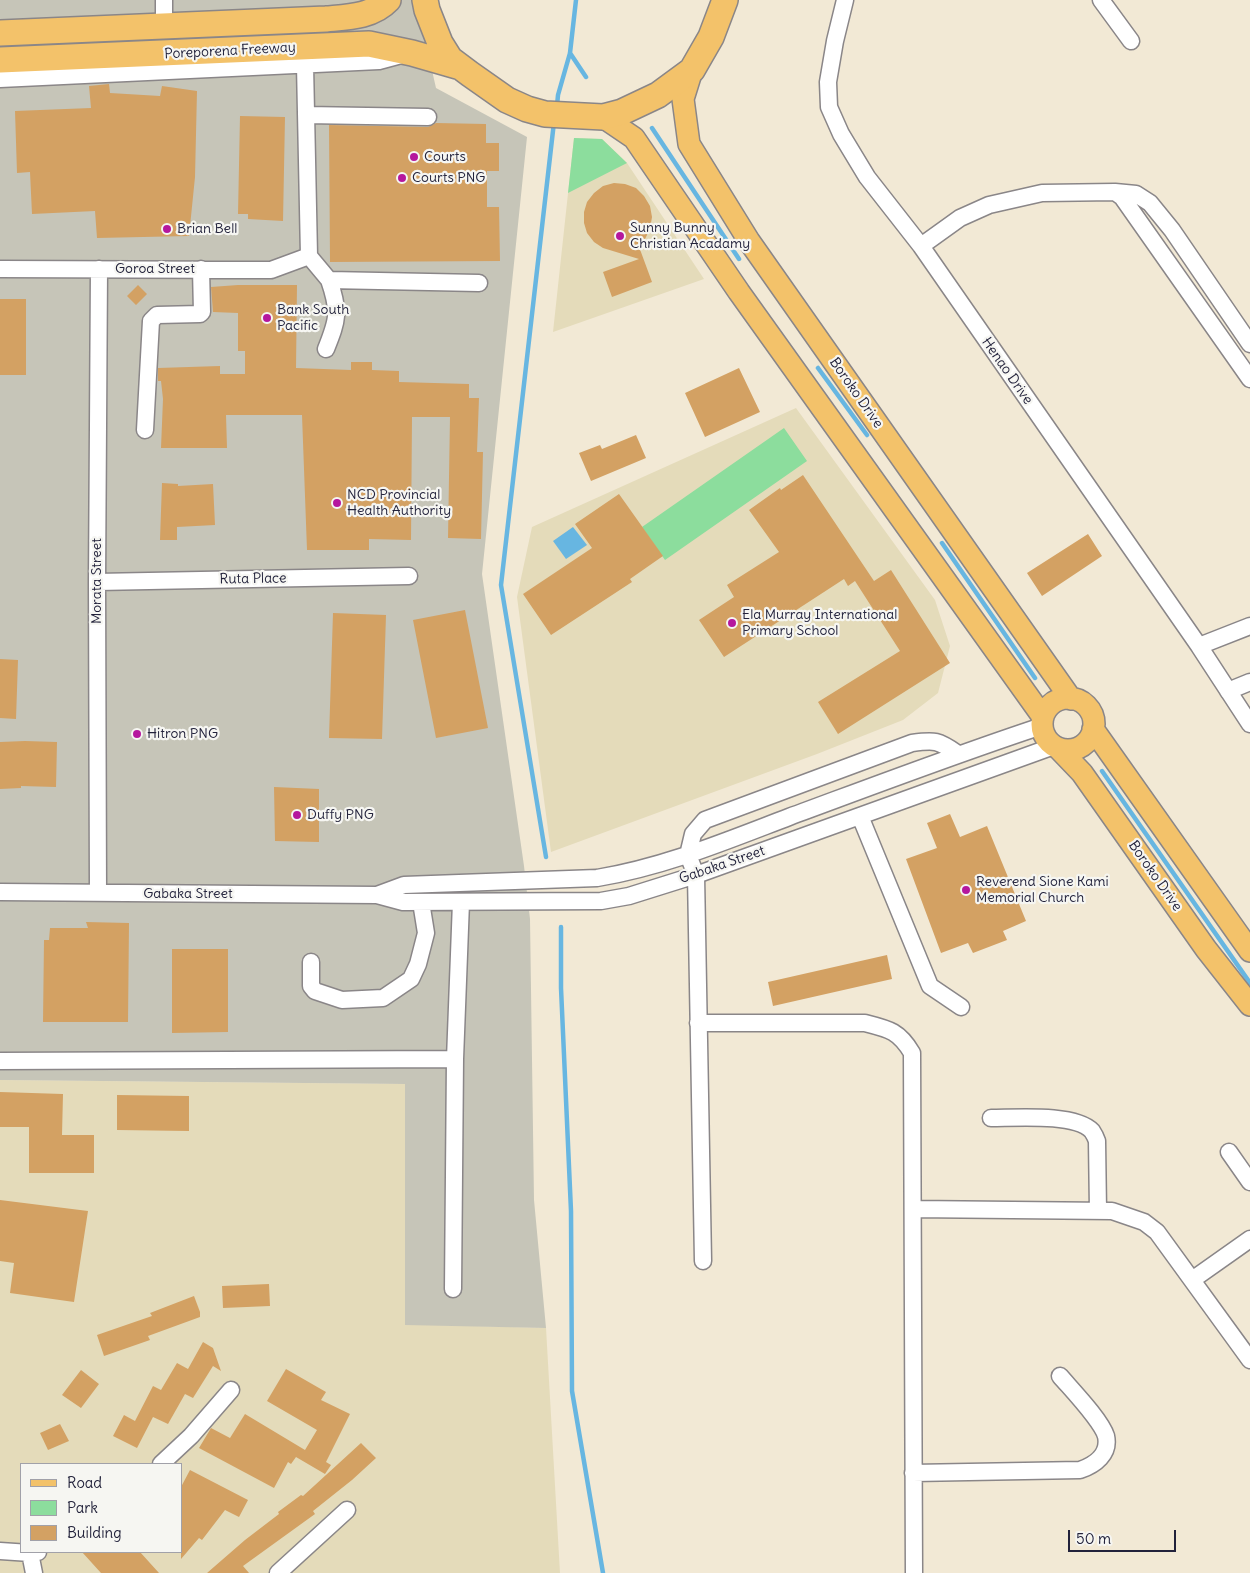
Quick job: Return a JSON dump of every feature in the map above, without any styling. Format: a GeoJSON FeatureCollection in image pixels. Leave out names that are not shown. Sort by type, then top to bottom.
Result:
{"type":"FeatureCollection","features":[{"type":"Feature","properties":{"kind":"highway","name":"Poreporena Freeway"},"geometry":{"type":"LineString","coordinates":[[0,33],[326,20],[374,11],[388,0]]}},
{"type":"Feature","properties":{"kind":"highway"},"geometry":{"type":"LineString","coordinates":[[425,0],[440,43],[457,66],[507,100],[527,109],[545,114],[596,117],[622,112],[658,95],[692,70],[711,36],[726,0]]}},
{"type":"Feature","properties":{"kind":"highway","name":"Poreporena Freeway"},"geometry":{"type":"LineString","coordinates":[[0,60],[369,44],[412,53],[457,66]]}},
{"type":"Feature","properties":{"kind":"main road","name":"Boroko Drive"},"geometry":{"type":"LineString","coordinates":[[692,70],[683,99],[689,144],[749,241],[1071,699]]}},
{"type":"Feature","properties":{"kind":"main road"},"geometry":{"type":"LineString","coordinates":[[596,117],[634,138],[739,292],[1043,722],[1046,737],[1056,747],[1071,750],[1088,741],[1094,721],[1086,706],[1071,699],[1059,700],[1054,703],[1047,709],[1043,722]]}},
{"type":"Feature","properties":{"kind":"main road"},"geometry":{"type":"LineString","coordinates":[[1093,729],[1250,951]]}},
{"type":"Feature","properties":{"kind":"main road","name":"Boroko Drive"},"geometry":{"type":"LineString","coordinates":[[1056,747],[1082,773],[1206,949],[1250,1005]]}},
{"type":"Feature","properties":{"kind":"street"},"geometry":{"type":"LineString","coordinates":[[164,0],[164,27]]}},
{"type":"Feature","properties":{"kind":"street","name":"Henao Drive"},"geometry":{"type":"LineString","coordinates":[[845,0],[828,82],[829,107],[842,134],[867,177],[920,246],[1199,646],[1250,724]]}},
{"type":"Feature","properties":{"kind":"street"},"geometry":{"type":"LineString","coordinates":[[1103,1],[1131,41]]}},
{"type":"Feature","properties":{"kind":"street"},"geometry":{"type":"LineString","coordinates":[[0,79],[379,61],[412,53]]}},
{"type":"Feature","properties":{"kind":"street"},"geometry":{"type":"LineString","coordinates":[[305,65],[309,256],[329,280],[334,296],[337,318],[326,350]]}},
{"type":"Feature","properties":{"kind":"street"},"geometry":{"type":"LineString","coordinates":[[306,115],[428,117]]}},
{"type":"Feature","properties":{"kind":"street"},"geometry":{"type":"LineString","coordinates":[[920,246],[960,218],[989,205],[1042,194],[1136,194],[1150,204],[1172,230],[1250,344]]}},
{"type":"Feature","properties":{"kind":"street"},"geometry":{"type":"LineString","coordinates":[[1119,195],[1250,378]]}},
{"type":"Feature","properties":{"kind":"street","name":"Goroa Street"},"geometry":{"type":"LineString","coordinates":[[0,268],[271,270],[309,256]]}},
{"type":"Feature","properties":{"kind":"street","name":"Morata Street"},"geometry":{"type":"LineString","coordinates":[[98,893],[99,269]]}},
{"type":"Feature","properties":{"kind":"street"},"geometry":{"type":"LineString","coordinates":[[144,430],[151,321],[157,315],[200,314],[202,312],[202,269]]}},
{"type":"Feature","properties":{"kind":"street"},"geometry":{"type":"LineString","coordinates":[[329,280],[478,283]]}},
{"type":"Feature","properties":{"kind":"street","name":"Ruta Place"},"geometry":{"type":"LineString","coordinates":[[97,582],[409,576]]}},
{"type":"Feature","properties":{"kind":"street"},"geometry":{"type":"LineString","coordinates":[[1199,646],[1250,626]]}},
{"type":"Feature","properties":{"kind":"street"},"geometry":{"type":"LineString","coordinates":[[1228,691],[1250,682]]}},
{"type":"Feature","properties":{"kind":"street","name":"Gabaka Street"},"geometry":{"type":"LineString","coordinates":[[377,895],[404,885],[597,878],[624,874],[688,855],[1043,722]]}},
{"type":"Feature","properties":{"kind":"street"},"geometry":{"type":"LineString","coordinates":[[703,1261],[696,875],[688,855],[693,834],[705,820],[912,743],[942,742],[958,754]]}},
{"type":"Feature","properties":{"kind":"street","name":"Gabaka Street"},"geometry":{"type":"LineString","coordinates":[[0,892],[377,895],[403,902],[601,901],[629,896],[696,875],[1056,747]]}},
{"type":"Feature","properties":{"kind":"street"},"geometry":{"type":"LineString","coordinates":[[860,816],[930,986],[960,1007]]}},
{"type":"Feature","properties":{"kind":"street"},"geometry":{"type":"LineString","coordinates":[[311,962],[311,986],[315,991],[342,1000],[383,998],[411,979],[418,964],[426,933],[421,902]]}},
{"type":"Feature","properties":{"kind":"street"},"geometry":{"type":"LineString","coordinates":[[453,1289],[454,1059],[461,902]]}},
{"type":"Feature","properties":{"kind":"street"},"geometry":{"type":"LineString","coordinates":[[698,1023],[865,1023],[890,1029],[900,1036],[912,1053],[914,1573]]}},
{"type":"Feature","properties":{"kind":"street"},"geometry":{"type":"LineString","coordinates":[[0,1061],[454,1059]]}},
{"type":"Feature","properties":{"kind":"street"},"geometry":{"type":"LineString","coordinates":[[991,1118],[1059,1118],[1084,1125],[1093,1132],[1097,1142],[1098,1211]]}},
{"type":"Feature","properties":{"kind":"street"},"geometry":{"type":"LineString","coordinates":[[1229,1152],[1250,1182]]}},
{"type":"Feature","properties":{"kind":"street"},"geometry":{"type":"LineString","coordinates":[[913,1208],[1112,1211],[1144,1222],[1157,1232],[1250,1360]]}},
{"type":"Feature","properties":{"kind":"street"},"geometry":{"type":"LineString","coordinates":[[1192,1280],[1250,1239]]}},
{"type":"Feature","properties":{"kind":"street"},"geometry":{"type":"LineString","coordinates":[[913,1473],[1080,1470],[1093,1466],[1100,1459],[1106,1448],[1106,1436],[1097,1420],[1060,1376]]}},
{"type":"Feature","properties":{"kind":"street"},"geometry":{"type":"LineString","coordinates":[[162,1463],[191,1436],[231,1390]]}},
{"type":"Feature","properties":{"kind":"street"},"geometry":{"type":"LineString","coordinates":[[278,1573],[347,1510]]}},
{"type":"Feature","properties":{"kind":"street"},"geometry":{"type":"LineString","coordinates":[[0,1551],[20,1552]]}},
{"type":"Feature","properties":{"kind":"street"},"geometry":{"type":"LineString","coordinates":[[34,1553],[34,1573]]}},
{"type":"Feature","properties":{"kind":"shaded area"},"geometry":{"type":"Polygon","coordinates":[[[0,0],[416,0],[436,88],[527,137],[482,574],[530,919],[534,1200],[546,1328],[405,1325],[405,1084],[0,1080],[0,0]]]}},
{"type":"Feature","properties":{"kind":"shaded area","name":"Sunny Bunny Christian Acadamy"},"geometry":{"type":"Polygon","coordinates":[[[574,138],[602,139],[627,163],[704,279],[553,332],[574,138]]]}},
{"type":"Feature","properties":{"kind":"shaded area","name":"Ela Murray International Primary School"},"geometry":{"type":"Polygon","coordinates":[[[796,408],[935,600],[950,646],[938,693],[903,720],[817,754],[551,852],[517,597],[532,527],[796,408]]]}},
{"type":"Feature","properties":{"kind":"shaded area"},"geometry":{"type":"Polygon","coordinates":[[[0,1080],[405,1084],[405,1324],[546,1328],[560,1573],[0,1573],[0,1080]]]}},
{"type":"Feature","properties":{"kind":"green space"},"geometry":{"type":"Polygon","coordinates":[[[574,138],[602,139],[627,163],[568,193],[574,138]]]}},
{"type":"Feature","properties":{"kind":"green space"},"geometry":{"type":"Polygon","coordinates":[[[784,428],[807,461],[665,560],[642,527],[784,428]]]}},
{"type":"Feature","properties":{"kind":"water"},"geometry":{"type":"Polygon","coordinates":[[[573,527],[587,545],[566,559],[553,541],[573,527]]]}},
{"type":"Feature","properties":{"kind":"building"},"geometry":{"type":"Polygon","coordinates":[[[109,84],[110,93],[160,96],[162,86],[197,91],[195,177],[189,236],[97,238],[95,211],[32,214],[30,172],[17,173],[15,111],[91,108],[89,86],[109,84]]]}},
{"type":"Feature","properties":{"kind":"building"},"geometry":{"type":"Polygon","coordinates":[[[240,116],[285,117],[283,221],[248,219],[248,214],[238,214],[240,116]]]}},
{"type":"Feature","properties":{"kind":"building"},"geometry":{"type":"Polygon","coordinates":[[[436,123],[486,124],[486,143],[499,143],[499,171],[487,171],[487,207],[499,207],[500,261],[330,262],[329,125],[428,127],[436,123]]]}},
{"type":"Feature","properties":{"kind":"building"},"geometry":{"type":"Polygon","coordinates":[[[614,183],[636,188],[650,206],[652,217],[650,229],[645,239],[638,244],[652,282],[612,297],[603,272],[639,259],[603,248],[594,242],[587,233],[584,223],[584,212],[587,202],[594,193],[603,186],[614,183]]]}},
{"type":"Feature","properties":{"kind":"building"},"geometry":{"type":"Polygon","coordinates":[[[138,285],[147,294],[136,305],[127,296],[138,285]]]}},
{"type":"Feature","properties":{"kind":"building"},"geometry":{"type":"Polygon","coordinates":[[[297,285],[296,368],[351,370],[351,362],[372,362],[372,370],[399,371],[399,382],[469,384],[469,398],[479,398],[477,452],[483,452],[481,539],[448,538],[450,417],[412,417],[411,540],[369,539],[369,550],[307,550],[302,415],[226,415],[227,448],[161,448],[163,399],[161,381],[158,381],[158,368],[220,366],[220,374],[245,374],[245,351],[238,351],[238,313],[213,312],[211,287],[297,285]]]}},
{"type":"Feature","properties":{"kind":"building"},"geometry":{"type":"Polygon","coordinates":[[[0,299],[26,299],[26,375],[0,375],[0,299]]]}},
{"type":"Feature","properties":{"kind":"building"},"geometry":{"type":"Polygon","coordinates":[[[739,368],[760,412],[705,437],[685,393],[739,368]]]}},
{"type":"Feature","properties":{"kind":"building"},"geometry":{"type":"Polygon","coordinates":[[[636,435],[646,458],[591,481],[579,453],[600,445],[602,449],[636,435]]]}},
{"type":"Feature","properties":{"kind":"building"},"geometry":{"type":"Polygon","coordinates":[[[803,475],[874,581],[891,570],[950,663],[838,734],[818,702],[900,651],[855,581],[848,586],[844,579],[724,657],[699,620],[734,597],[727,585],[779,552],[749,510],[780,488],[781,490],[803,475]]]}},
{"type":"Feature","properties":{"kind":"building"},"geometry":{"type":"Polygon","coordinates":[[[162,483],[178,484],[178,486],[213,484],[215,525],[177,527],[177,540],[160,540],[162,483]]]}},
{"type":"Feature","properties":{"kind":"building"},"geometry":{"type":"Polygon","coordinates":[[[619,494],[663,556],[630,579],[632,582],[551,635],[523,594],[592,548],[575,524],[619,494]]]}},
{"type":"Feature","properties":{"kind":"building"},"geometry":{"type":"Polygon","coordinates":[[[1088,534],[1102,556],[1042,596],[1027,573],[1088,534]]]}},
{"type":"Feature","properties":{"kind":"building"},"geometry":{"type":"Polygon","coordinates":[[[465,610],[488,728],[436,738],[413,620],[465,610]]]}},
{"type":"Feature","properties":{"kind":"building"},"geometry":{"type":"Polygon","coordinates":[[[333,613],[386,615],[382,739],[329,738],[333,613]]]}},
{"type":"Feature","properties":{"kind":"building"},"geometry":{"type":"Polygon","coordinates":[[[0,659],[18,660],[16,719],[0,718],[0,659]]]}},
{"type":"Feature","properties":{"kind":"building"},"geometry":{"type":"Polygon","coordinates":[[[0,742],[57,742],[56,787],[21,786],[21,788],[0,789],[0,742]]]}},
{"type":"Feature","properties":{"kind":"building","name":"Duffy PNG"},"geometry":{"type":"Polygon","coordinates":[[[274,787],[319,789],[319,842],[275,841],[274,787]]]}},
{"type":"Feature","properties":{"kind":"building","name":"Reverend Sione Kami Memorial Church"},"geometry":{"type":"Polygon","coordinates":[[[950,814],[960,837],[987,826],[1026,921],[1003,931],[1007,940],[973,953],[968,943],[941,953],[906,859],[937,848],[927,823],[950,814]]]}},
{"type":"Feature","properties":{"kind":"building"},"geometry":{"type":"Polygon","coordinates":[[[86,922],[129,923],[128,1022],[43,1022],[44,940],[49,940],[50,928],[88,928],[86,922]]]}},
{"type":"Feature","properties":{"kind":"building"},"geometry":{"type":"Polygon","coordinates":[[[172,949],[228,949],[228,1032],[172,1033],[172,949]]]}},
{"type":"Feature","properties":{"kind":"building"},"geometry":{"type":"Polygon","coordinates":[[[887,955],[892,979],[773,1006],[768,982],[887,955]]]}},
{"type":"Feature","properties":{"kind":"building"},"geometry":{"type":"Polygon","coordinates":[[[0,1092],[63,1094],[62,1135],[94,1135],[94,1173],[29,1173],[29,1127],[0,1127],[0,1092]]]}},
{"type":"Feature","properties":{"kind":"building"},"geometry":{"type":"Polygon","coordinates":[[[117,1095],[189,1096],[189,1131],[117,1130],[117,1095]]]}},
{"type":"Feature","properties":{"kind":"building"},"geometry":{"type":"Polygon","coordinates":[[[0,1200],[88,1211],[74,1302],[10,1293],[14,1263],[0,1261],[0,1200]]]}},
{"type":"Feature","properties":{"kind":"building"},"geometry":{"type":"Polygon","coordinates":[[[269,1284],[270,1306],[223,1308],[222,1286],[269,1284]]]}},
{"type":"Feature","properties":{"kind":"building"},"geometry":{"type":"Polygon","coordinates":[[[194,1296],[200,1317],[148,1336],[150,1340],[104,1356],[97,1335],[152,1316],[150,1313],[194,1296]]]}},
{"type":"Feature","properties":{"kind":"building"},"geometry":{"type":"Polygon","coordinates":[[[203,1342],[213,1348],[221,1371],[213,1366],[193,1398],[185,1394],[168,1424],[153,1417],[137,1448],[113,1436],[124,1415],[135,1421],[153,1386],[161,1390],[177,1363],[188,1369],[203,1342]]]}},
{"type":"Feature","properties":{"kind":"building"},"geometry":{"type":"Polygon","coordinates":[[[286,1369],[326,1392],[321,1400],[350,1414],[326,1462],[331,1465],[325,1474],[296,1457],[291,1464],[288,1462],[274,1488],[199,1448],[211,1428],[230,1438],[245,1414],[305,1450],[317,1430],[267,1401],[286,1369]]]}},
{"type":"Feature","properties":{"kind":"building"},"geometry":{"type":"Polygon","coordinates":[[[81,1370],[99,1384],[81,1408],[62,1395],[81,1370]]]}},
{"type":"Feature","properties":{"kind":"building"},"geometry":{"type":"Polygon","coordinates":[[[60,1424],[69,1441],[48,1450],[40,1433],[60,1424]]]}},
{"type":"Feature","properties":{"kind":"building"},"geometry":{"type":"Polygon","coordinates":[[[361,1443],[376,1458],[313,1511],[315,1514],[243,1566],[249,1573],[207,1573],[279,1514],[278,1512],[301,1495],[303,1496],[361,1443]]]}},
{"type":"Feature","properties":{"kind":"building"},"geometry":{"type":"Polygon","coordinates":[[[190,1470],[248,1500],[239,1517],[225,1510],[202,1540],[199,1538],[181,1559],[182,1553],[182,1485],[190,1470]]]}},
{"type":"Feature","properties":{"kind":"building"},"geometry":{"type":"Polygon","coordinates":[[[83,1553],[141,1553],[159,1573],[101,1573],[83,1553]]]}},
{"type":"Feature","properties":{"kind":"waterway"},"geometry":{"type":"LineString","coordinates":[[557,106],[558,95],[570,53],[576,0]]}},
{"type":"Feature","properties":{"kind":"waterway"},"geometry":{"type":"LineString","coordinates":[[570,53],[586,77]]}},
{"type":"Feature","properties":{"kind":"waterway"},"geometry":{"type":"LineString","coordinates":[[546,857],[501,585],[554,122]]}},
{"type":"Feature","properties":{"kind":"waterway"},"geometry":{"type":"LineString","coordinates":[[652,128],[739,259]]}},
{"type":"Feature","properties":{"kind":"waterway"},"geometry":{"type":"LineString","coordinates":[[818,368],[867,435]]}},
{"type":"Feature","properties":{"kind":"waterway"},"geometry":{"type":"LineString","coordinates":[[942,543],[1035,678]]}},
{"type":"Feature","properties":{"kind":"waterway"},"geometry":{"type":"LineString","coordinates":[[1102,771],[1250,983]]}},
{"type":"Feature","properties":{"kind":"waterway"},"geometry":{"type":"LineString","coordinates":[[561,927],[561,988],[571,1211],[572,1391],[603,1573]]}},
{"type":"Feature","properties":{"kind":"place","name":"Courts"},"geometry":{"type":"Point","coordinates":[414,157]}},
{"type":"Feature","properties":{"kind":"place","name":"Courts PNG"},"geometry":{"type":"Point","coordinates":[402,178]}},
{"type":"Feature","properties":{"kind":"place","name":"Brian Bell"},"geometry":{"type":"Point","coordinates":[167,229]}},
{"type":"Feature","properties":{"kind":"place","name":"Sunny Bunny Christian Acadamy"},"geometry":{"type":"Point","coordinates":[620,236]}},
{"type":"Feature","properties":{"kind":"place","name":"Bank South Pacific"},"geometry":{"type":"Point","coordinates":[267,318]}},
{"type":"Feature","properties":{"kind":"place","name":"NCD Provincial Health Authority"},"geometry":{"type":"Point","coordinates":[337,503]}},
{"type":"Feature","properties":{"kind":"place","name":"Ela Murray International Primary School"},"geometry":{"type":"Point","coordinates":[732,623]}},
{"type":"Feature","properties":{"kind":"place","name":"Hitron PNG"},"geometry":{"type":"Point","coordinates":[137,734]}},
{"type":"Feature","properties":{"kind":"place","name":"Duffy PNG"},"geometry":{"type":"Point","coordinates":[297,815]}},
{"type":"Feature","properties":{"kind":"place","name":"Reverend Sione Kami Memorial Church"},"geometry":{"type":"Point","coordinates":[966,890]}}]}
